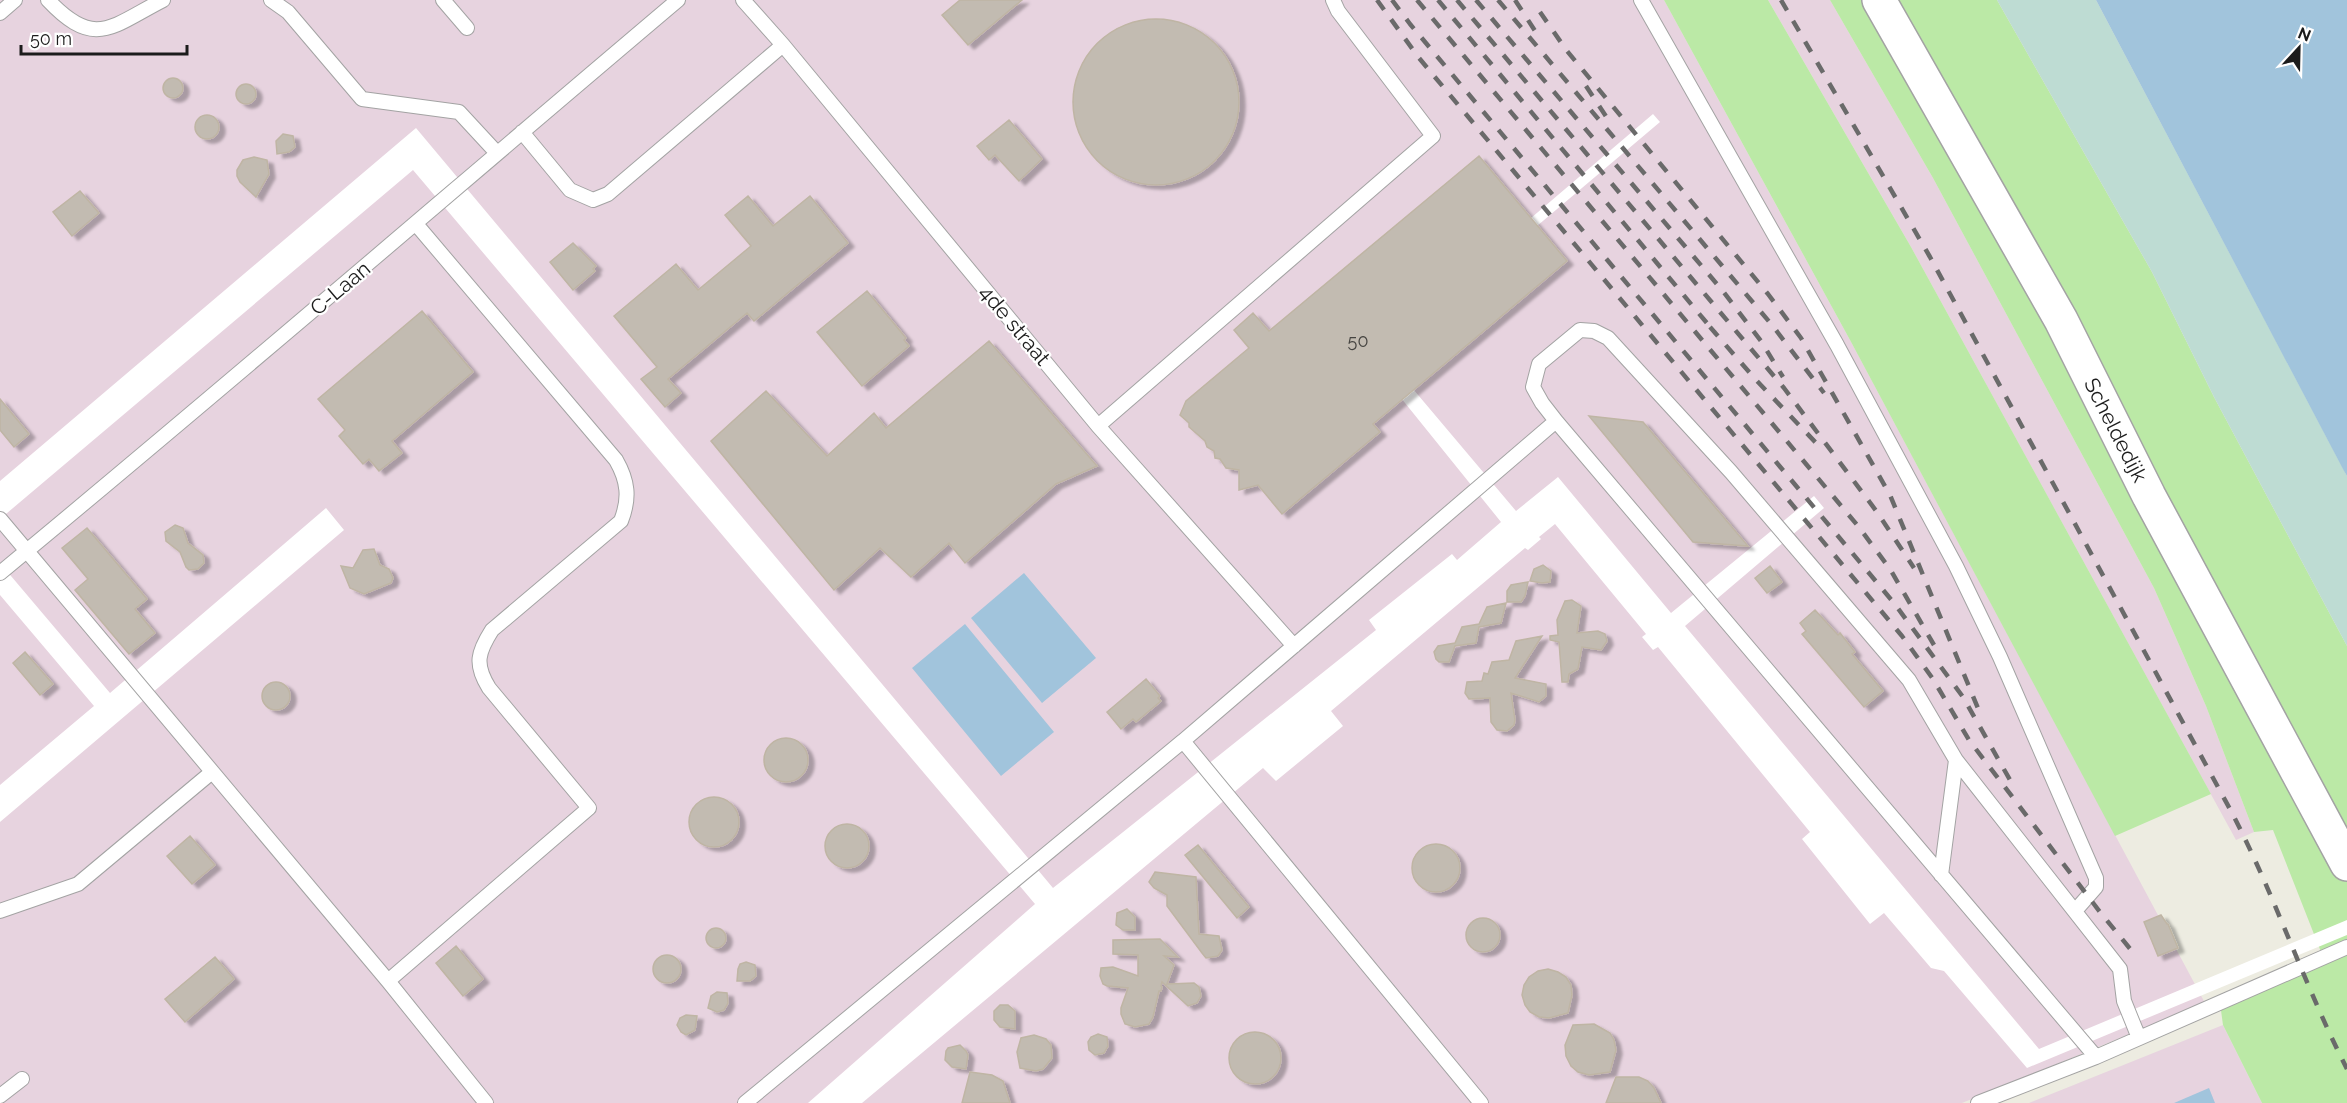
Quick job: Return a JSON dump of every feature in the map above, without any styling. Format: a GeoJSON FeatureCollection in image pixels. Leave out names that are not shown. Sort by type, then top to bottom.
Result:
{"type":"FeatureCollection","features":[{"type":"Feature","properties":{"kind":"street","name":"Scheldedijk"},"geometry":{"type":"LineString","coordinates":[[1879,0],[2061,320],[2144,485],[2347,864]]}},
{"type":"Feature","properties":{"kind":"lane"},"geometry":{"type":"LineString","coordinates":[[0,13],[15,0]]}},
{"type":"Feature","properties":{"kind":"lane"},"geometry":{"type":"LineString","coordinates":[[48,0],[64,17],[79,27],[97,31],[114,26],[164,0]]}},
{"type":"Feature","properties":{"kind":"lane"},"geometry":{"type":"LineString","coordinates":[[271,0],[288,12],[362,99],[459,112],[496,152]]}},
{"type":"Feature","properties":{"kind":"lane"},"geometry":{"type":"LineString","coordinates":[[443,0],[466,28]]}},
{"type":"Feature","properties":{"kind":"lane","name":"C-Laan"},"geometry":{"type":"LineString","coordinates":[[0,573],[416,224],[496,152],[678,0]]}},
{"type":"Feature","properties":{"kind":"lane","name":"4de straat"},"geometry":{"type":"LineString","coordinates":[[743,0],[783,45],[1098,426],[1294,646]]}},
{"type":"Feature","properties":{"kind":"lane"},"geometry":{"type":"LineString","coordinates":[[1098,426],[1433,136],[1338,11],[1333,0]]}},
{"type":"Feature","properties":{"kind":"lane"},"geometry":{"type":"LineString","coordinates":[[1641,0],[1837,345],[1956,566],[1995,646],[2096,878],[2096,887],[2075,911]]}},
{"type":"Feature","properties":{"kind":"lane"},"geometry":{"type":"LineString","coordinates":[[522,132],[570,190],[593,200],[608,194],[783,45]]}},
{"type":"Feature","properties":{"kind":"lane"},"geometry":{"type":"LineString","coordinates":[[388,981],[589,808],[489,688],[480,674],[478,661],[483,644],[492,630],[621,521],[627,507],[628,492],[624,474],[616,460],[416,224]]}},
{"type":"Feature","properties":{"kind":"lane"},"geometry":{"type":"LineString","coordinates":[[2096,1057],[1542,403],[1533,387],[1539,364],[1580,330],[1594,331],[1608,338],[1731,472],[1909,680],[1956,760],[2120,969],[2124,1001],[2139,1038]]}},
{"type":"Feature","properties":{"kind":"lane"},"geometry":{"type":"LineString","coordinates":[[745,1103],[1183,741],[1556,421]]}},
{"type":"Feature","properties":{"kind":"lane"},"geometry":{"type":"LineString","coordinates":[[0,519],[388,981],[486,1103]]}},
{"type":"Feature","properties":{"kind":"lane"},"geometry":{"type":"LineString","coordinates":[[1183,741],[1481,1103]]}},
{"type":"Feature","properties":{"kind":"lane"},"geometry":{"type":"LineString","coordinates":[[1941,875],[1956,760]]}},
{"type":"Feature","properties":{"kind":"lane"},"geometry":{"type":"LineString","coordinates":[[0,911],[78,884],[212,772]]}},
{"type":"Feature","properties":{"kind":"lane"},"geometry":{"type":"LineString","coordinates":[[1978,1103],[2096,1057],[2347,947]]}},
{"type":"Feature","properties":{"kind":"lane"},"geometry":{"type":"LineString","coordinates":[[0,1096],[22,1079]]}},
{"type":"Feature","properties":{"kind":"shaded area"},"geometry":{"type":"Polygon","coordinates":[[[0,0],[1664,0],[1850,340],[2205,1003],[1962,1103],[0,1103],[0,0]]]}},
{"type":"Feature","properties":{"kind":"shaded area"},"geometry":{"type":"Polygon","coordinates":[[[1768,0],[1830,0],[1933,178],[2154,588],[2206,706],[2254,832],[2236,840],[1911,247],[1768,0]]]}},
{"type":"Feature","properties":{"kind":"shaded area"},"geometry":{"type":"Polygon","coordinates":[[[1997,0],[2096,0],[2347,476],[2347,646],[2214,397],[2152,272],[1997,0]]]}},
{"type":"Feature","properties":{"kind":"shaded area"},"geometry":{"type":"Polygon","coordinates":[[[2096,0],[2347,0],[2347,476],[2344,471],[2096,0]]]}},
{"type":"Feature","properties":{"kind":"shaded area"},"geometry":{"type":"Polygon","coordinates":[[[1024,573],[1096,658],[1042,703],[971,618],[1024,573]]]}},
{"type":"Feature","properties":{"kind":"shaded area"},"geometry":{"type":"Polygon","coordinates":[[[965,624],[1054,732],[1001,776],[912,668],[965,624]]]}},
{"type":"Feature","properties":{"kind":"shaded area"},"geometry":{"type":"Polygon","coordinates":[[[2223,1025],[2262,1103],[2029,1103],[2223,1025]]]}},
{"type":"Feature","properties":{"kind":"shaded area"},"geometry":{"type":"Polygon","coordinates":[[[2209,1088],[2215,1103],[2174,1103],[2209,1088]]]}},
{"type":"Feature","properties":{"kind":"green space"},"geometry":{"type":"Polygon","coordinates":[[[1664,0],[1768,0],[1911,247],[2211,794],[2115,836],[1850,340],[1664,0]]]}},
{"type":"Feature","properties":{"kind":"green space"},"geometry":{"type":"Polygon","coordinates":[[[1830,0],[1997,0],[2152,272],[2214,397],[2347,646],[2347,1103],[2262,1103],[2223,1025],[2220,1003],[2323,957],[2273,830],[2254,832],[2206,706],[2154,588],[1933,178],[1830,0]]]}},
{"type":"Feature","properties":{"kind":"pier"},"geometry":{"type":"Polygon","coordinates":[[[1653,114],[1660,122],[1537,226],[1531,218],[1653,114]]]}},
{"type":"Feature","properties":{"kind":"pier"},"geometry":{"type":"Polygon","coordinates":[[[416,128],[1053,888],[1376,630],[1369,620],[1452,554],[1457,560],[1501,522],[1401,398],[1413,389],[1516,511],[1558,477],[1671,613],[1814,496],[1824,508],[1685,626],[2039,1049],[2347,920],[2347,935],[2027,1068],[1944,971],[1931,968],[1884,913],[1870,924],[1802,839],[1810,832],[1658,647],[1653,650],[1642,637],[1646,634],[1555,524],[1528,550],[1525,548],[1331,711],[1343,726],[1276,781],[1263,768],[862,1103],[808,1103],[1035,904],[413,170],[0,519],[0,481],[416,128]]]}},
{"type":"Feature","properties":{"kind":"pier"},"geometry":{"type":"Polygon","coordinates":[[[326,508],[344,530],[0,822],[0,785],[94,706],[0,595],[0,563],[110,693],[326,508]]]}},
{"type":"Feature","properties":{"kind":"building"},"geometry":{"type":"Polygon","coordinates":[[[960,0],[1022,0],[968,45],[942,15],[960,0]]]}},
{"type":"Feature","properties":{"kind":"building"},"geometry":{"type":"Polygon","coordinates":[[[1156,19],[1188,25],[1215,43],[1233,70],[1239,102],[1233,134],[1215,161],[1188,179],[1156,185],[1124,179],[1097,161],[1079,134],[1073,102],[1079,70],[1097,43],[1124,25],[1156,19]]]}},
{"type":"Feature","properties":{"kind":"building"},"geometry":{"type":"Polygon","coordinates":[[[173,78],[180,81],[183,88],[180,95],[173,98],[166,95],[163,88],[166,81],[173,78]]]}},
{"type":"Feature","properties":{"kind":"building"},"geometry":{"type":"Polygon","coordinates":[[[246,84],[253,87],[256,94],[253,101],[246,104],[239,101],[236,94],[239,87],[246,84]]]}},
{"type":"Feature","properties":{"kind":"building"},"geometry":{"type":"Polygon","coordinates":[[[207,115],[212,116],[218,122],[218,132],[212,138],[207,139],[202,138],[196,132],[195,127],[196,122],[202,116],[207,115]]]}},
{"type":"Feature","properties":{"kind":"building"},"geometry":{"type":"Polygon","coordinates":[[[1009,120],[1042,159],[1019,181],[995,155],[989,160],[977,146],[1009,120]]]}},
{"type":"Feature","properties":{"kind":"building"},"geometry":{"type":"Polygon","coordinates":[[[283,134],[293,136],[295,147],[289,152],[277,154],[276,141],[283,134]]]}},
{"type":"Feature","properties":{"kind":"building"},"geometry":{"type":"Polygon","coordinates":[[[1479,156],[1567,261],[1373,424],[1380,432],[1282,514],[1258,485],[1239,490],[1239,470],[1226,468],[1220,459],[1215,458],[1214,451],[1207,447],[1205,441],[1189,427],[1189,423],[1180,415],[1186,401],[1249,348],[1234,330],[1253,313],[1269,331],[1479,156]]]}},
{"type":"Feature","properties":{"kind":"building"},"geometry":{"type":"Polygon","coordinates":[[[254,157],[267,160],[269,174],[256,197],[240,182],[237,176],[237,170],[243,160],[254,157]]]}},
{"type":"Feature","properties":{"kind":"building"},"geometry":{"type":"Polygon","coordinates":[[[80,191],[99,213],[72,236],[53,212],[80,191]]]}},
{"type":"Feature","properties":{"kind":"building"},"geometry":{"type":"Polygon","coordinates":[[[748,196],[773,226],[810,196],[848,243],[754,321],[747,313],[668,379],[681,393],[665,407],[641,379],[657,367],[614,316],[676,264],[698,290],[751,246],[725,215],[748,196]]]}},
{"type":"Feature","properties":{"kind":"building"},"geometry":{"type":"Polygon","coordinates":[[[573,243],[596,266],[593,269],[595,271],[573,290],[550,262],[573,243]]]}},
{"type":"Feature","properties":{"kind":"building"},"geometry":{"type":"Polygon","coordinates":[[[867,291],[906,338],[904,340],[909,346],[862,386],[817,332],[867,291]]]}},
{"type":"Feature","properties":{"kind":"building"},"geometry":{"type":"Polygon","coordinates":[[[422,311],[473,372],[392,441],[402,453],[379,471],[369,459],[363,464],[339,436],[345,430],[318,399],[422,311]]]}},
{"type":"Feature","properties":{"kind":"building"},"geometry":{"type":"Polygon","coordinates":[[[989,341],[1097,466],[1056,484],[965,563],[949,543],[911,577],[880,548],[834,590],[711,441],[766,391],[827,456],[874,413],[886,428],[989,341]]]}},
{"type":"Feature","properties":{"kind":"building"},"geometry":{"type":"Polygon","coordinates":[[[0,399],[29,434],[14,447],[0,430],[0,399]]]}},
{"type":"Feature","properties":{"kind":"building"},"geometry":{"type":"Polygon","coordinates":[[[1589,416],[1643,422],[1748,546],[1693,542],[1589,416]]]}},
{"type":"Feature","properties":{"kind":"building"},"geometry":{"type":"Polygon","coordinates":[[[175,525],[183,528],[188,543],[203,555],[204,563],[198,569],[189,570],[180,552],[166,541],[165,532],[175,525]]]}},
{"type":"Feature","properties":{"kind":"building"},"geometry":{"type":"Polygon","coordinates":[[[87,528],[147,599],[135,609],[155,633],[129,654],[75,590],[88,579],[62,548],[87,528]]]}},
{"type":"Feature","properties":{"kind":"building"},"geometry":{"type":"Polygon","coordinates":[[[374,549],[380,565],[389,569],[393,578],[391,583],[364,594],[350,588],[341,566],[353,568],[363,550],[374,549]]]}},
{"type":"Feature","properties":{"kind":"building"},"geometry":{"type":"Polygon","coordinates":[[[1543,565],[1551,571],[1550,582],[1530,581],[1534,569],[1543,565]]]}},
{"type":"Feature","properties":{"kind":"building"},"geometry":{"type":"Polygon","coordinates":[[[1770,566],[1782,582],[1767,593],[1755,578],[1770,566]]]}},
{"type":"Feature","properties":{"kind":"building"},"geometry":{"type":"Polygon","coordinates":[[[1528,582],[1521,602],[1507,602],[1507,591],[1511,585],[1528,582]]]}},
{"type":"Feature","properties":{"kind":"building"},"geometry":{"type":"Polygon","coordinates":[[[1572,600],[1581,606],[1577,633],[1598,631],[1605,634],[1607,641],[1601,650],[1582,647],[1578,669],[1569,674],[1568,682],[1562,682],[1559,642],[1550,640],[1550,636],[1558,635],[1557,620],[1565,601],[1572,600]]]}},
{"type":"Feature","properties":{"kind":"building"},"geometry":{"type":"Polygon","coordinates":[[[1506,603],[1501,623],[1479,627],[1476,643],[1455,646],[1449,662],[1439,662],[1436,659],[1434,652],[1438,646],[1455,643],[1462,627],[1479,624],[1487,607],[1506,603]]]}},
{"type":"Feature","properties":{"kind":"building"},"geometry":{"type":"Polygon","coordinates":[[[1815,610],[1838,635],[1840,633],[1855,652],[1852,654],[1883,691],[1864,707],[1802,634],[1806,631],[1800,623],[1815,610]]]}},
{"type":"Feature","properties":{"kind":"building"},"geometry":{"type":"Polygon","coordinates":[[[1542,636],[1515,678],[1546,684],[1546,696],[1539,702],[1511,693],[1514,725],[1507,731],[1497,730],[1491,722],[1490,698],[1469,699],[1465,693],[1467,682],[1482,681],[1484,673],[1488,674],[1492,662],[1509,660],[1516,641],[1542,636]]]}},
{"type":"Feature","properties":{"kind":"building"},"geometry":{"type":"Polygon","coordinates":[[[25,652],[53,684],[40,695],[13,663],[25,652]]]}},
{"type":"Feature","properties":{"kind":"building"},"geometry":{"type":"Polygon","coordinates":[[[1146,679],[1160,696],[1158,698],[1161,701],[1136,722],[1133,719],[1121,729],[1107,712],[1146,679]]]}},
{"type":"Feature","properties":{"kind":"building"},"geometry":{"type":"Polygon","coordinates":[[[276,682],[286,686],[290,696],[286,706],[276,710],[266,706],[262,696],[266,686],[276,682]]]}},
{"type":"Feature","properties":{"kind":"building"},"geometry":{"type":"Polygon","coordinates":[[[786,738],[802,744],[808,760],[802,776],[786,782],[770,776],[764,760],[770,744],[786,738]]]}},
{"type":"Feature","properties":{"kind":"building"},"geometry":{"type":"Polygon","coordinates":[[[709,797],[719,797],[732,804],[739,817],[739,827],[732,840],[719,847],[709,847],[700,843],[693,836],[689,827],[689,817],[693,808],[700,801],[709,797]]]}},
{"type":"Feature","properties":{"kind":"building"},"geometry":{"type":"Polygon","coordinates":[[[847,824],[862,831],[869,846],[862,861],[847,868],[832,861],[825,846],[832,831],[847,824]]]}},
{"type":"Feature","properties":{"kind":"building"},"geometry":{"type":"Polygon","coordinates":[[[190,836],[215,865],[192,884],[167,856],[190,836]]]}},
{"type":"Feature","properties":{"kind":"building"},"geometry":{"type":"Polygon","coordinates":[[[1431,844],[1441,844],[1453,851],[1460,863],[1460,873],[1453,885],[1441,892],[1431,892],[1416,881],[1412,873],[1412,863],[1423,848],[1431,844]]]}},
{"type":"Feature","properties":{"kind":"building"},"geometry":{"type":"Polygon","coordinates":[[[1198,845],[1249,907],[1237,918],[1185,855],[1198,845]]]}},
{"type":"Feature","properties":{"kind":"building"},"geometry":{"type":"Polygon","coordinates":[[[1155,872],[1196,877],[1199,934],[1219,936],[1222,950],[1218,956],[1206,958],[1202,953],[1167,906],[1167,895],[1154,888],[1149,882],[1155,872]]]}},
{"type":"Feature","properties":{"kind":"building"},"geometry":{"type":"Polygon","coordinates":[[[1127,909],[1135,917],[1135,930],[1123,930],[1116,925],[1117,913],[1127,909]]]}},
{"type":"Feature","properties":{"kind":"building"},"geometry":{"type":"Polygon","coordinates":[[[2161,915],[2168,924],[2178,948],[2158,956],[2144,922],[2161,915]]]}},
{"type":"Feature","properties":{"kind":"building"},"geometry":{"type":"Polygon","coordinates":[[[1483,918],[1495,923],[1500,935],[1495,947],[1483,952],[1471,947],[1466,935],[1471,923],[1483,918]]]}},
{"type":"Feature","properties":{"kind":"building"},"geometry":{"type":"Polygon","coordinates":[[[716,928],[723,931],[726,938],[723,945],[716,948],[709,945],[706,938],[709,931],[716,928]]]}},
{"type":"Feature","properties":{"kind":"building"},"geometry":{"type":"Polygon","coordinates":[[[1160,939],[1178,957],[1164,956],[1174,965],[1167,984],[1194,983],[1199,987],[1201,996],[1197,1003],[1188,1006],[1162,982],[1149,1024],[1135,1027],[1125,1024],[1121,1008],[1128,988],[1103,984],[1100,976],[1101,968],[1113,967],[1138,976],[1138,955],[1113,954],[1113,940],[1160,939]]]}},
{"type":"Feature","properties":{"kind":"building"},"geometry":{"type":"Polygon","coordinates":[[[456,946],[483,979],[463,996],[436,963],[456,946]]]}},
{"type":"Feature","properties":{"kind":"building"},"geometry":{"type":"Polygon","coordinates":[[[667,955],[677,959],[681,969],[677,979],[667,983],[657,979],[653,969],[657,959],[667,955]]]}},
{"type":"Feature","properties":{"kind":"building"},"geometry":{"type":"Polygon","coordinates":[[[215,957],[234,979],[185,1022],[165,999],[215,957]]]}},
{"type":"Feature","properties":{"kind":"building"},"geometry":{"type":"Polygon","coordinates":[[[746,962],[755,965],[756,976],[750,981],[737,981],[740,964],[746,962]]]}},
{"type":"Feature","properties":{"kind":"building"},"geometry":{"type":"Polygon","coordinates":[[[1548,969],[1566,977],[1571,985],[1572,995],[1568,1013],[1549,1018],[1539,1017],[1530,1012],[1522,995],[1529,977],[1538,971],[1548,969]]]}},
{"type":"Feature","properties":{"kind":"building"},"geometry":{"type":"Polygon","coordinates":[[[717,992],[727,993],[728,1003],[724,1010],[717,1012],[708,1008],[711,996],[717,992]]]}},
{"type":"Feature","properties":{"kind":"building"},"geometry":{"type":"Polygon","coordinates":[[[1000,1005],[1008,1005],[1015,1011],[1015,1029],[1000,1027],[994,1020],[994,1011],[1000,1005]]]}},
{"type":"Feature","properties":{"kind":"building"},"geometry":{"type":"Polygon","coordinates":[[[686,1015],[697,1016],[695,1030],[686,1035],[677,1025],[680,1018],[686,1015]]]}},
{"type":"Feature","properties":{"kind":"building"},"geometry":{"type":"Polygon","coordinates":[[[1594,1024],[1610,1033],[1616,1050],[1610,1072],[1589,1075],[1578,1072],[1571,1066],[1566,1056],[1565,1045],[1573,1025],[1594,1024]]]}},
{"type":"Feature","properties":{"kind":"building"},"geometry":{"type":"Polygon","coordinates":[[[1250,1032],[1260,1032],[1270,1036],[1277,1043],[1281,1058],[1277,1073],[1270,1080],[1260,1084],[1250,1084],[1240,1080],[1233,1073],[1229,1063],[1229,1053],[1233,1043],[1240,1036],[1250,1032]]]}},
{"type":"Feature","properties":{"kind":"building"},"geometry":{"type":"Polygon","coordinates":[[[1098,1034],[1107,1037],[1108,1046],[1104,1053],[1095,1055],[1089,1050],[1088,1042],[1091,1037],[1098,1034]]]}},
{"type":"Feature","properties":{"kind":"building"},"geometry":{"type":"Polygon","coordinates":[[[1034,1035],[1046,1039],[1051,1045],[1052,1058],[1043,1069],[1036,1071],[1020,1068],[1017,1052],[1021,1038],[1034,1035]]]}},
{"type":"Feature","properties":{"kind":"building"},"geometry":{"type":"Polygon","coordinates":[[[960,1045],[968,1055],[966,1069],[952,1067],[945,1060],[948,1048],[960,1045]]]}},
{"type":"Feature","properties":{"kind":"building"},"geometry":{"type":"Polygon","coordinates":[[[970,1072],[992,1075],[1003,1081],[1010,1103],[962,1103],[970,1072]]]}},
{"type":"Feature","properties":{"kind":"building"},"geometry":{"type":"Polygon","coordinates":[[[1616,1077],[1639,1077],[1648,1081],[1661,1103],[1606,1103],[1616,1077]]]}},
{"type":"Feature","properties":{"kind":"railway"},"geometry":{"type":"LineString","coordinates":[[1377,0],[1419,58],[1902,636],[1933,679],[1969,740],[2136,956]]}},
{"type":"Feature","properties":{"kind":"railway"},"geometry":{"type":"LineString","coordinates":[[1392,0],[1894,603],[1963,697],[2014,787]]}},
{"type":"Feature","properties":{"kind":"railway"},"geometry":{"type":"LineString","coordinates":[[1417,0],[1858,526],[1890,569],[1934,645]]}},
{"type":"Feature","properties":{"kind":"railway"},"geometry":{"type":"LineString","coordinates":[[1438,0],[1716,334]]}},
{"type":"Feature","properties":{"kind":"railway"},"geometry":{"type":"LineString","coordinates":[[1457,0],[1784,388],[1877,512],[1914,568]]}},
{"type":"Feature","properties":{"kind":"railway"},"geometry":{"type":"LineString","coordinates":[[1476,0],[1722,290],[1761,341],[1783,377]]}},
{"type":"Feature","properties":{"kind":"railway"},"geometry":{"type":"LineString","coordinates":[[1498,0],[1772,325],[1824,393]]}},
{"type":"Feature","properties":{"kind":"railway"},"geometry":{"type":"LineString","coordinates":[[1515,0],[1541,40]]}},
{"type":"Feature","properties":{"kind":"railway"},"geometry":{"type":"LineString","coordinates":[[1781,0],[1930,257],[2231,811],[2262,875],[2331,1037],[2347,1069]]}},
{"type":"Feature","properties":{"kind":"railway"},"geometry":{"type":"LineString","coordinates":[[1540,12],[1567,51],[1768,294],[1801,338],[1890,495],[1982,718]]}},
{"type":"Feature","properties":{"kind":"railway"},"geometry":{"type":"LineString","coordinates":[[1586,86],[1609,121]]}},
{"type":"Feature","properties":{"kind":"railway"},"geometry":{"type":"LineString","coordinates":[[1710,327],[1756,380],[1819,446]]}}]}
